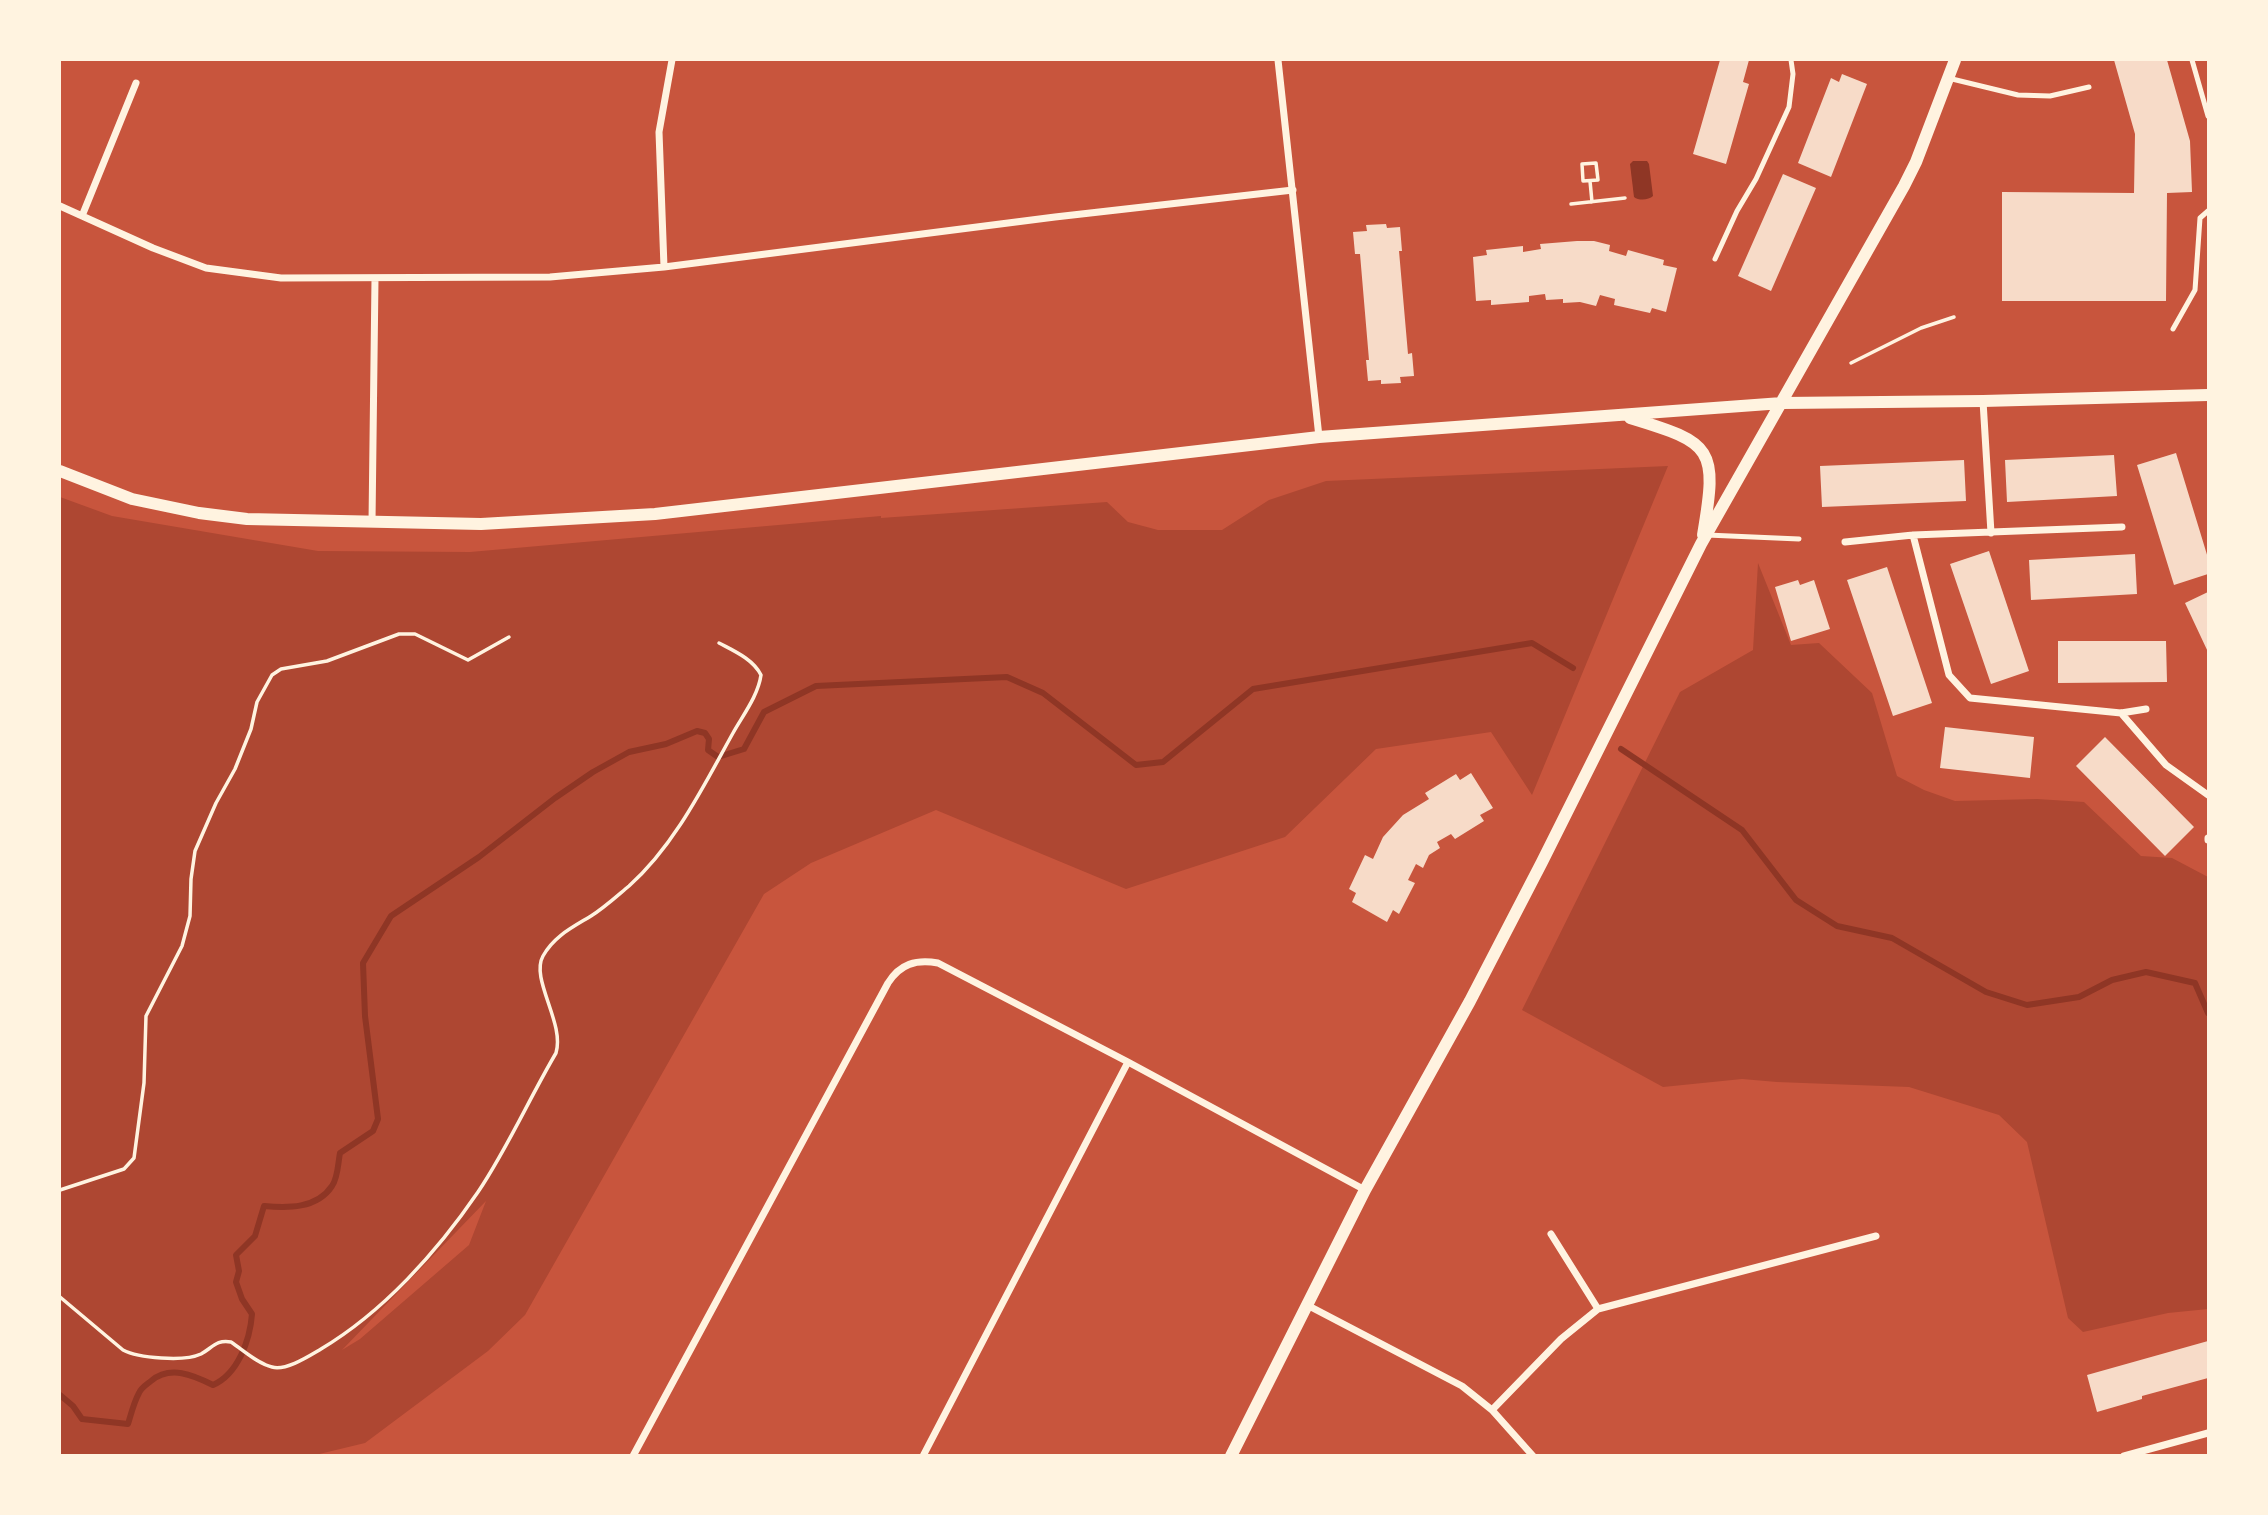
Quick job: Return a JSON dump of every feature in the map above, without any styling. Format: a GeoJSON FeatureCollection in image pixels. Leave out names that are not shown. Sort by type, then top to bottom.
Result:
{"type":"FeatureCollection","features":[{"type":"Feature","properties":{"kind":"street"},"geometry":{"type":"LineString","coordinates":[[664,267],[659,132],[672,60]]}},
{"type":"Feature","properties":{"kind":"street"},"geometry":{"type":"LineString","coordinates":[[1279,60],[1319,438]]}},
{"type":"Feature","properties":{"kind":"street"},"geometry":{"type":"LineString","coordinates":[[1231,1455],[1365,1190],[1470,1001],[1704,539],[1910,174],[1955,60]]}},
{"type":"Feature","properties":{"kind":"street"},"geometry":{"type":"LineString","coordinates":[[82,216],[136,83]]}},
{"type":"Feature","properties":{"kind":"street"},"geometry":{"type":"LineString","coordinates":[[60,206],[153,248],[206,268],[281,278],[550,277],[664,267],[1055,217],[1293,190]]}},
{"type":"Feature","properties":{"kind":"street"},"geometry":{"type":"LineString","coordinates":[[372,522],[375,279]]}},
{"type":"Feature","properties":{"kind":"street"},"geometry":{"type":"LineString","coordinates":[[60,471],[132,499],[199,513],[247,519],[481,524],[655,514],[1319,438],[1782,403],[2208,395]]}},
{"type":"Feature","properties":{"kind":"street"},"geometry":{"type":"LineString","coordinates":[[1983,401],[1991,533]]}},
{"type":"Feature","properties":{"kind":"street"},"geometry":{"type":"LineString","coordinates":[[1623,416],[1675,432],[1692,440],[1701,450],[1710,468],[1704,539]]}},
{"type":"Feature","properties":{"kind":"street"},"geometry":{"type":"LineString","coordinates":[[1845,542],[1913,536],[2122,527]]}},
{"type":"Feature","properties":{"kind":"street"},"geometry":{"type":"LineString","coordinates":[[1913,536],[1950,676],[1970,698],[2121,713],[2146,709]]}},
{"type":"Feature","properties":{"kind":"street"},"geometry":{"type":"LineString","coordinates":[[2121,713],[2166,765],[2208,795]]}},
{"type":"Feature","properties":{"kind":"street"},"geometry":{"type":"LineString","coordinates":[[633,1455],[895,972],[912,962],[938,963],[1365,1190]]}},
{"type":"Feature","properties":{"kind":"street"},"geometry":{"type":"LineString","coordinates":[[923,1455],[1128,1062]]}},
{"type":"Feature","properties":{"kind":"street"},"geometry":{"type":"LineString","coordinates":[[1551,1234],[1598,1309]]}},
{"type":"Feature","properties":{"kind":"street"},"geometry":{"type":"LineString","coordinates":[[1492,1410],[1561,1339],[1598,1309],[1876,1236]]}},
{"type":"Feature","properties":{"kind":"street"},"geometry":{"type":"LineString","coordinates":[[1307,1305],[1462,1386],[1492,1410],[1533,1455]]}},
{"type":"Feature","properties":{"kind":"street"},"geometry":{"type":"LineString","coordinates":[[2124,1455],[2208,1433]]}},
{"type":"Feature","properties":{"kind":"lane"},"geometry":{"type":"LineString","coordinates":[[1715,259],[1789,107],[1793,74],[1791,60]]}},
{"type":"Feature","properties":{"kind":"lane"},"geometry":{"type":"LineString","coordinates":[[2192,60],[2208,116]]}},
{"type":"Feature","properties":{"kind":"lane"},"geometry":{"type":"LineString","coordinates":[[1948,78],[2018,95],[2050,96],[2089,87]]}},
{"type":"Feature","properties":{"kind":"lane"},"geometry":{"type":"LineString","coordinates":[[2173,329],[2195,290],[2200,218],[2208,211]]}},
{"type":"Feature","properties":{"kind":"lane"},"geometry":{"type":"LineString","coordinates":[[1704,539],[1799,539]]}},
{"type":"Feature","properties":{"kind":"path"},"geometry":{"type":"LineString","coordinates":[[1596,163],[1598,180],[1590,181],[1583,181],[1581,164],[1596,163]]}},
{"type":"Feature","properties":{"kind":"path"},"geometry":{"type":"LineString","coordinates":[[1590,181],[1592,202]]}},
{"type":"Feature","properties":{"kind":"path"},"geometry":{"type":"LineString","coordinates":[[1571,204],[1625,198]]}},
{"type":"Feature","properties":{"kind":"path"},"geometry":{"type":"LineString","coordinates":[[1851,363],[1921,328],[1954,317]]}},
{"type":"Feature","properties":{"kind":"path"},"geometry":{"type":"LineString","coordinates":[[60,1190],[124,1169],[134,1158],[144,1083],[146,1016],[182,946],[190,916],[195,851],[216,803],[235,769],[251,729],[257,702],[272,675],[281,669],[327,661],[399,634],[415,634],[468,660],[509,637]]}},
{"type":"Feature","properties":{"kind":"path"},"geometry":{"type":"LineString","coordinates":[[60,1297],[122,1350],[133,1355],[199,1355],[219,1342],[231,1342],[273,1368],[284,1366],[323,1347],[361,1322],[418,1266],[478,1191],[556,1054],[559,1042],[540,975],[541,958],[554,941],[572,925],[592,915],[631,884],[671,839],[727,747],[759,684],[761,675],[757,667],[719,643]]}},
{"type":"Feature","properties":{"kind":"shaded area"},"geometry":{"type":"Polygon","coordinates":[[[1633,161],[1647,161],[1649,164],[1653,196],[1649,198],[1634,197],[1630,164],[1633,161]]]}},
{"type":"Feature","properties":{"kind":"shaded area"},"geometry":{"type":"Polygon","coordinates":[[[1668,466],[1532,795],[1491,732],[1376,749],[1285,837],[1126,889],[936,810],[811,863],[764,894],[525,1315],[488,1351],[365,1443],[311,1456],[60,1456],[60,497],[112,516],[318,551],[470,552],[881,516],[1107,502],[1128,522],[1158,530],[1222,530],[1269,500],[1326,481],[1668,466]],[[486,1201],[342,1350],[360,1339],[469,1245],[486,1201]]]}},
{"type":"Feature","properties":{"kind":"shaded area"},"geometry":{"type":"Polygon","coordinates":[[[1758,563],[1791,645],[1819,643],[1872,693],[1897,776],[1924,790],[1955,801],[2037,799],[2084,802],[2141,856],[2172,858],[2208,877],[2208,1309],[2168,1313],[2083,1332],[2068,1318],[2027,1142],[1999,1115],[1909,1087],[1742,1079],[1663,1087],[1522,1010],[1680,692],[1753,650],[1758,563]]]}},
{"type":"Feature","properties":{"kind":"building"},"geometry":{"type":"Polygon","coordinates":[[[1720,60],[1749,60],[1743,82],[1749,84],[1726,164],[1693,154],[1720,60]]]}},
{"type":"Feature","properties":{"kind":"building"},"geometry":{"type":"Polygon","coordinates":[[[2114,60],[2167,60],[2190,141],[2192,192],[2167,193],[2166,301],[2002,301],[2002,192],[2134,193],[2135,134],[2114,60]]]}},
{"type":"Feature","properties":{"kind":"building"},"geometry":{"type":"Polygon","coordinates":[[[1842,74],[1867,84],[1831,177],[1798,163],[1831,78],[1839,82],[1842,74]]]}},
{"type":"Feature","properties":{"kind":"building"},"geometry":{"type":"Polygon","coordinates":[[[1783,174],[1816,188],[1771,291],[1738,276],[1783,174]]]}},
{"type":"Feature","properties":{"kind":"building"},"geometry":{"type":"Polygon","coordinates":[[[1386,224],[1387,228],[1400,227],[1402,251],[1399,251],[1408,354],[1412,353],[1414,376],[1400,377],[1401,383],[1381,384],[1381,380],[1368,381],[1366,360],[1369,360],[1360,254],[1355,254],[1353,232],[1367,231],[1366,225],[1386,224]]]}},
{"type":"Feature","properties":{"kind":"building"},"geometry":{"type":"Polygon","coordinates":[[[1577,241],[1610,245],[1609,251],[1626,256],[1628,250],[1664,260],[1663,265],[1677,268],[1666,312],[1652,308],[1650,313],[1614,305],[1615,299],[1600,295],[1596,306],[1580,302],[1563,303],[1563,299],[1546,300],[1545,294],[1529,296],[1529,302],[1491,305],[1491,300],[1476,301],[1473,257],[1487,255],[1486,250],[1523,246],[1523,252],[1541,249],[1540,244],[1577,241]]]}},
{"type":"Feature","properties":{"kind":"building"},"geometry":{"type":"Polygon","coordinates":[[[2176,453],[2208,558],[2208,574],[2174,585],[2137,465],[2176,453]]]}},
{"type":"Feature","properties":{"kind":"building"},"geometry":{"type":"Polygon","coordinates":[[[2114,455],[2117,496],[2007,502],[2005,460],[2114,455]]]}},
{"type":"Feature","properties":{"kind":"building"},"geometry":{"type":"Polygon","coordinates":[[[1964,460],[1966,501],[1822,507],[1820,466],[1964,460]]]}},
{"type":"Feature","properties":{"kind":"building"},"geometry":{"type":"Polygon","coordinates":[[[1989,551],[2029,671],[1991,684],[1950,564],[1989,551]]]}},
{"type":"Feature","properties":{"kind":"building"},"geometry":{"type":"Polygon","coordinates":[[[2135,554],[2137,594],[2031,600],[2029,560],[2135,554]]]}},
{"type":"Feature","properties":{"kind":"building"},"geometry":{"type":"Polygon","coordinates":[[[1887,567],[1932,703],[1893,716],[1847,580],[1887,567]]]}},
{"type":"Feature","properties":{"kind":"building"},"geometry":{"type":"Polygon","coordinates":[[[1798,580],[1800,585],[1814,580],[1830,629],[1791,641],[1775,587],[1798,580]]]}},
{"type":"Feature","properties":{"kind":"building"},"geometry":{"type":"Polygon","coordinates":[[[2208,592],[2208,652],[2185,603],[2208,592]]]}},
{"type":"Feature","properties":{"kind":"building"},"geometry":{"type":"Polygon","coordinates":[[[2058,641],[2166,641],[2167,682],[2058,683],[2058,641]]]}},
{"type":"Feature","properties":{"kind":"building"},"geometry":{"type":"Polygon","coordinates":[[[1945,727],[2034,737],[2030,778],[1940,768],[1945,727]]]}},
{"type":"Feature","properties":{"kind":"building"},"geometry":{"type":"Polygon","coordinates":[[[2105,737],[2194,827],[2165,856],[2076,766],[2105,737]]]}},
{"type":"Feature","properties":{"kind":"building"},"geometry":{"type":"Polygon","coordinates":[[[1471,773],[1493,808],[1480,815],[1484,821],[1455,839],[1451,834],[1437,842],[1440,848],[1429,855],[1423,868],[1416,864],[1408,880],[1415,883],[1399,914],[1393,910],[1387,922],[1352,902],[1356,893],[1349,889],[1365,855],[1373,859],[1383,837],[1403,815],[1429,799],[1425,793],[1456,774],[1460,780],[1471,773]]]}},
{"type":"Feature","properties":{"kind":"building"},"geometry":{"type":"Polygon","coordinates":[[[2208,1341],[2208,1378],[2142,1396],[2142,1399],[2097,1412],[2087,1375],[2208,1341]]]}},
{"type":"Feature","properties":{"kind":"waterway"},"geometry":{"type":"LineString","coordinates":[[60,1395],[73,1406],[82,1419],[128,1424],[140,1391],[158,1376],[182,1373],[213,1385],[229,1373],[236,1365],[249,1335],[252,1314],[242,1299],[236,1282],[239,1271],[236,1255],[255,1236],[264,1206],[301,1205],[326,1194],[336,1179],[340,1153],[373,1131],[378,1119],[365,1016],[363,963],[391,916],[479,857],[555,798],[629,752],[666,744],[697,731],[705,733],[709,739],[708,750],[718,757],[744,749],[764,712],[816,686],[1007,677],[1043,693],[1136,765],[1163,762],[1253,689],[1532,643],[1573,668]]}},
{"type":"Feature","properties":{"kind":"waterway"},"geometry":{"type":"LineString","coordinates":[[1621,749],[1742,830],[1796,900],[1837,926],[1892,938],[1986,992],[2027,1005],[2079,997],[2112,980],[2146,972],[2195,983],[2208,1013]]}}]}
